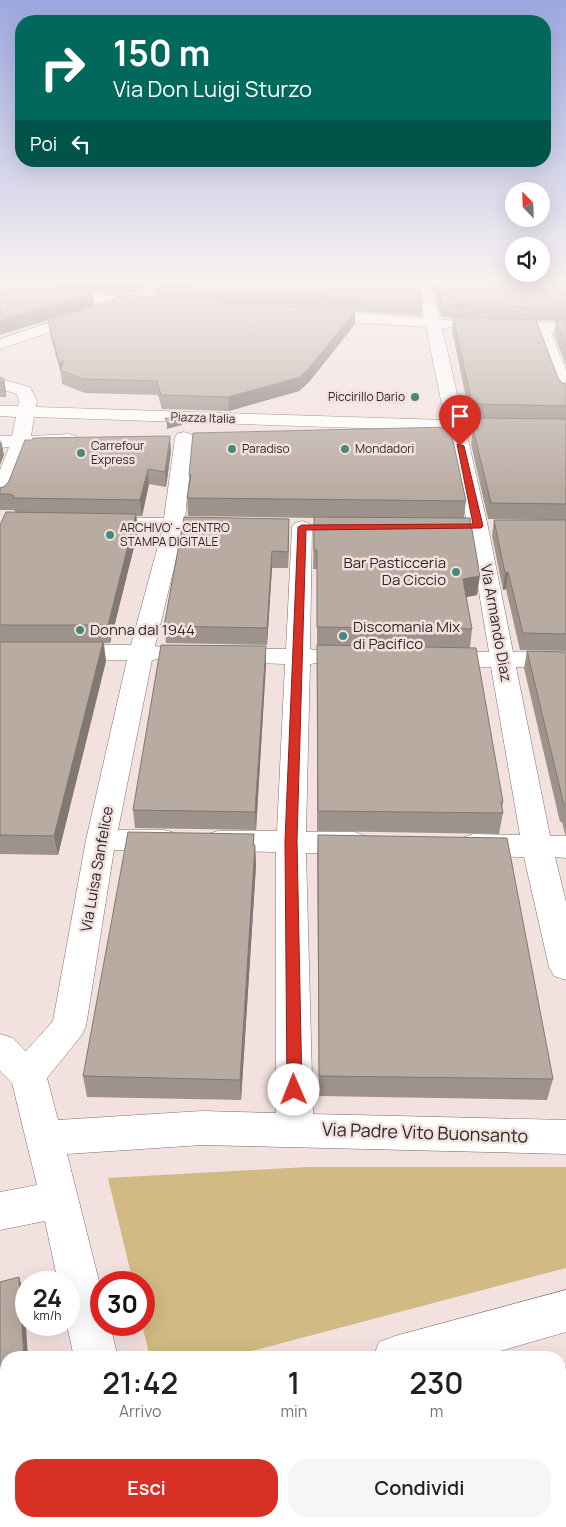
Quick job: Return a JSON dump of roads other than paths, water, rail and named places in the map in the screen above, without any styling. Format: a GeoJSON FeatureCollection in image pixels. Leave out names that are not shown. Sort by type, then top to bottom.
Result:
{"type":"FeatureCollection","features":[{"type":"Feature","properties":{"kind":"street","name":"Via Armando Diaz"},"geometry":{"type":"LineString","coordinates":[[439,350],[478,527],[537,846],[566,967]]}},
{"type":"Feature","properties":{"kind":"street"},"geometry":{"type":"LineString","coordinates":[[549,350],[566,391]]}},
{"type":"Feature","properties":{"kind":"street"},"geometry":{"type":"LineString","coordinates":[[0,384],[24,391],[28,401],[21,440],[0,496]]}},
{"type":"Feature","properties":{"kind":"street","name":"Piazza Italia"},"geometry":{"type":"LineString","coordinates":[[0,411],[405,425],[492,426]]}},
{"type":"Feature","properties":{"kind":"street","name":"Piazza Italia"},"geometry":{"type":"LineString","coordinates":[[281,437],[377,437],[405,425]]}},
{"type":"Feature","properties":{"kind":"street","name":"Via Luisa Sanfelice"},"geometry":{"type":"LineString","coordinates":[[28,1075],[69,1026],[101,840],[141,652],[174,525],[184,438]]}},
{"type":"Feature","properties":{"kind":"street"},"geometry":{"type":"LineString","coordinates":[[0,442],[88,439]]}},
{"type":"Feature","properties":{"kind":"street"},"geometry":{"type":"LineString","coordinates":[[77,523],[213,525]]}},
{"type":"Feature","properties":{"kind":"street"},"geometry":{"type":"LineString","coordinates":[[295,1129],[291,841],[302,527]]}},
{"type":"Feature","properties":{"kind":"street"},"geometry":{"type":"LineString","coordinates":[[0,652],[141,652],[180,654]]}},
{"type":"Feature","properties":{"kind":"street"},"geometry":{"type":"LineString","coordinates":[[209,654],[336,657]]}},
{"type":"Feature","properties":{"kind":"street"},"geometry":{"type":"LineString","coordinates":[[414,658],[566,660]]}},
{"type":"Feature","properties":{"kind":"street"},"geometry":{"type":"LineString","coordinates":[[101,840],[380,843]]}},
{"type":"Feature","properties":{"kind":"street"},"geometry":{"type":"LineString","coordinates":[[449,845],[566,847]]}},
{"type":"Feature","properties":{"kind":"street"},"geometry":{"type":"LineString","coordinates":[[0,1049],[28,1075],[60,1199],[94,1351]]}},
{"type":"Feature","properties":{"kind":"street","name":"Via Padre Vito Buonsanto"},"geometry":{"type":"LineString","coordinates":[[44,1138],[202,1128],[566,1137]]}},
{"type":"Feature","properties":{"kind":"street"},"geometry":{"type":"LineString","coordinates":[[0,1211],[60,1199]]}},
{"type":"Feature","properties":{"kind":"street"},"geometry":{"type":"LineString","coordinates":[[420,1351],[566,1311]]}},
{"type":"Feature","properties":{"kind":"place","name":"Piccirillo Dario"},"geometry":{"type":"Point","coordinates":[415,397]}},
{"type":"Feature","properties":{"kind":"place","name":"Paradiso"},"geometry":{"type":"Point","coordinates":[232,449]}},
{"type":"Feature","properties":{"kind":"place","name":"Mondadori"},"geometry":{"type":"Point","coordinates":[345,449]}},
{"type":"Feature","properties":{"kind":"place","name":"Carrefour Express"},"geometry":{"type":"Point","coordinates":[81,453]}},
{"type":"Feature","properties":{"kind":"place","name":"ARCHIVO' - CENTRO STAMPA DIGITALE"},"geometry":{"type":"Point","coordinates":[110,535]}},
{"type":"Feature","properties":{"kind":"place","name":"Bar Pasticceria Da Ciccio"},"geometry":{"type":"Point","coordinates":[456,572]}},
{"type":"Feature","properties":{"kind":"place","name":"Donna dal 1944"},"geometry":{"type":"Point","coordinates":[80,630]}},
{"type":"Feature","properties":{"kind":"place","name":"Discomania Mix di Pacifico"},"geometry":{"type":"Point","coordinates":[343,636]}}]}
